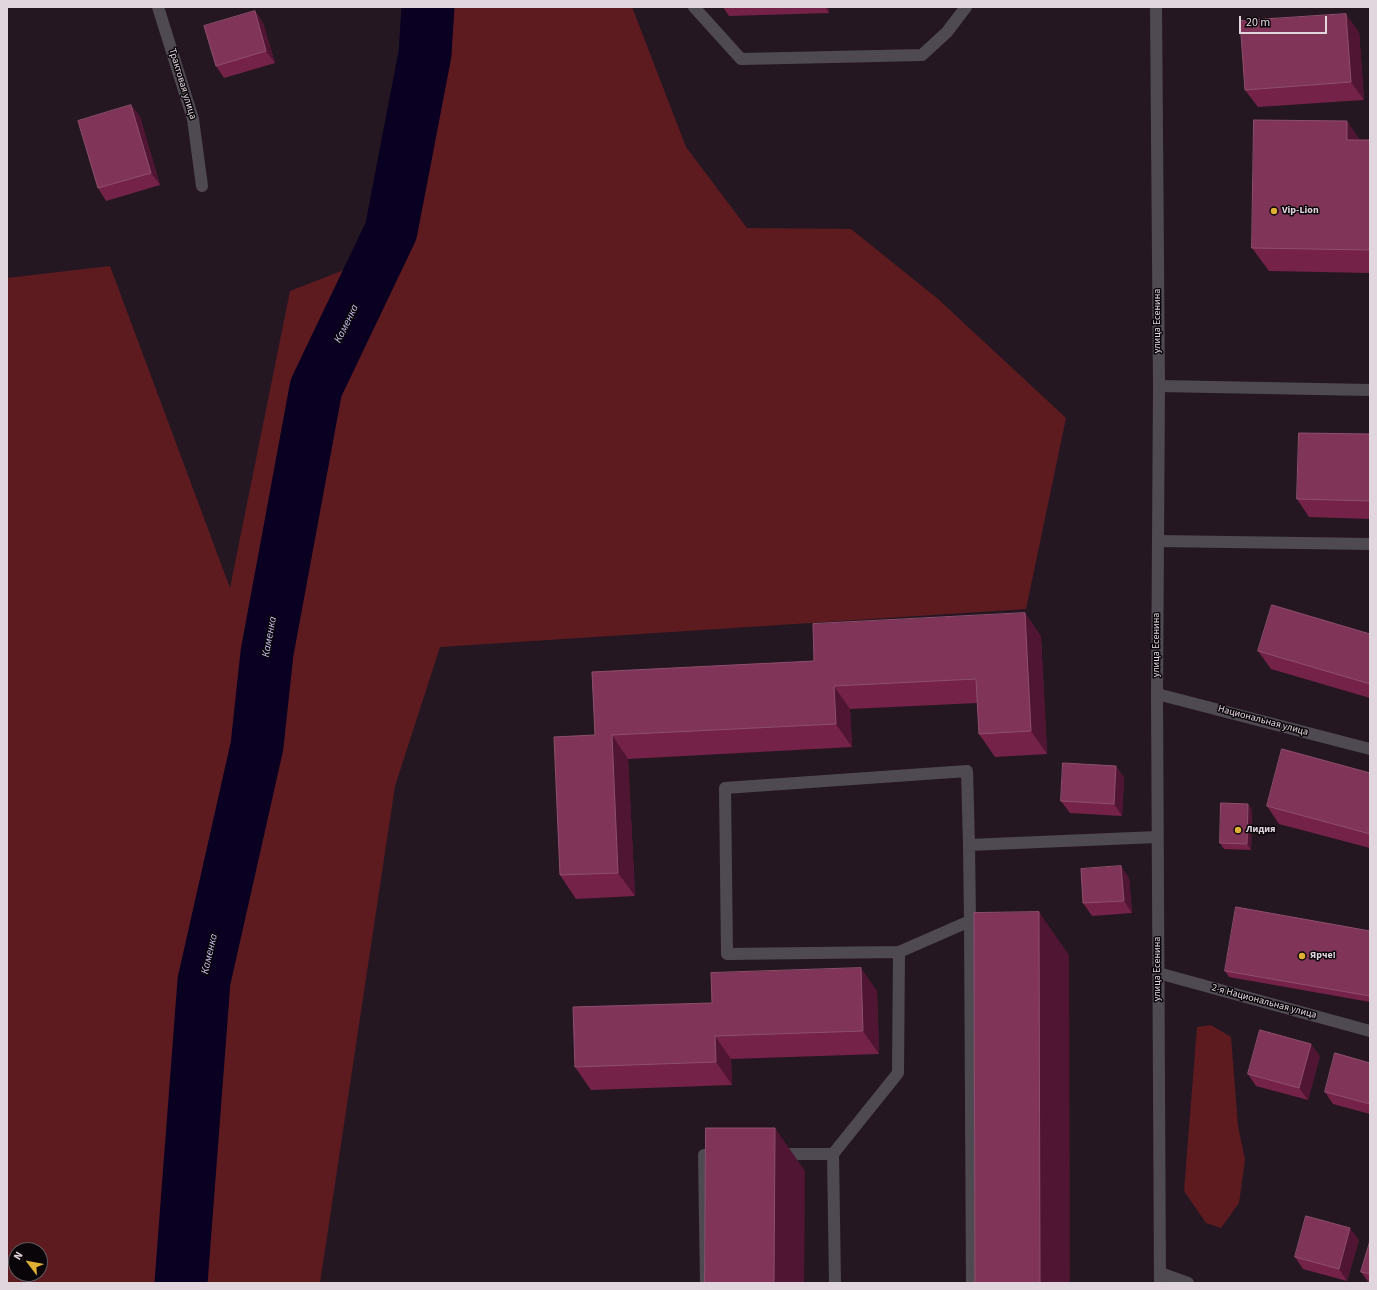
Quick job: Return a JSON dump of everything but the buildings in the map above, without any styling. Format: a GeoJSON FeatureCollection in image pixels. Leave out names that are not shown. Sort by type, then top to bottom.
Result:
{"type":"FeatureCollection","features":[{"type":"Feature","properties":{"kind":"street","name":"Трактовая улица"},"geometry":{"type":"LineString","coordinates":[[158,7],[194,119],[202,186]]}},
{"type":"Feature","properties":{"kind":"street"},"geometry":{"type":"LineString","coordinates":[[694,7],[741,59],[922,55],[947,32],[966,7]]}},
{"type":"Feature","properties":{"kind":"street","name":"улица Есенина"},"geometry":{"type":"LineString","coordinates":[[1156,7],[1159,386],[1157,836],[1160,1278]]}},
{"type":"Feature","properties":{"kind":"street"},"geometry":{"type":"LineString","coordinates":[[1159,386],[1370,390]]}},
{"type":"Feature","properties":{"kind":"street"},"geometry":{"type":"LineString","coordinates":[[1158,542],[1370,544]]}},
{"type":"Feature","properties":{"kind":"street","name":"Национальная улица"},"geometry":{"type":"LineString","coordinates":[[1157,694],[1370,749]]}},
{"type":"Feature","properties":{"kind":"street"},"geometry":{"type":"LineString","coordinates":[[970,921],[899,952],[727,954],[725,788],[967,771],[970,921],[972,1283]]}},
{"type":"Feature","properties":{"kind":"street"},"geometry":{"type":"LineString","coordinates":[[969,845],[1157,836]]}},
{"type":"Feature","properties":{"kind":"street"},"geometry":{"type":"LineString","coordinates":[[835,1283],[833,1154],[898,1073],[899,952]]}},
{"type":"Feature","properties":{"kind":"street","name":"2-я Национальная улица"},"geometry":{"type":"LineString","coordinates":[[1158,973],[1370,1031]]}},
{"type":"Feature","properties":{"kind":"street"},"geometry":{"type":"LineString","coordinates":[[765,1154],[833,1154]]}},
{"type":"Feature","properties":{"kind":"street"},"geometry":{"type":"LineString","coordinates":[[706,1283],[704,1155],[735,1155]]}},
{"type":"Feature","properties":{"kind":"street"},"geometry":{"type":"LineString","coordinates":[[1160,1278],[1188,1283]]}},
{"type":"Feature","properties":{"kind":"shaded area"},"geometry":{"type":"Polygon","coordinates":[[[440,7],[632,7],[686,147],[747,228],[851,229],[938,299],[1066,418],[1026,609],[440,647],[395,786],[320,1283],[7,1283],[7,278],[110,266],[230,588],[290,291],[411,244],[440,7]]]}},
{"type":"Feature","properties":{"kind":"shaded area"},"geometry":{"type":"Polygon","coordinates":[[[1211,1025],[1231,1037],[1238,1126],[1245,1160],[1239,1203],[1221,1228],[1206,1223],[1184,1191],[1197,1027],[1211,1025]]]}},
{"type":"Feature","properties":{"kind":"waterway","name":"Каменка"},"geometry":{"type":"LineString","coordinates":[[181,1283],[204,981],[257,746],[267,653],[316,388],[391,231],[425,54],[428,7]]}},
{"type":"Feature","properties":{"kind":"place","name":"Vip-Lion"},"geometry":{"type":"Point","coordinates":[1274,211]}},
{"type":"Feature","properties":{"kind":"place","name":"Лидия"},"geometry":{"type":"Point","coordinates":[1238,830]}},
{"type":"Feature","properties":{"kind":"place","name":"Ярче!"},"geometry":{"type":"Point","coordinates":[1302,956]}}]}
